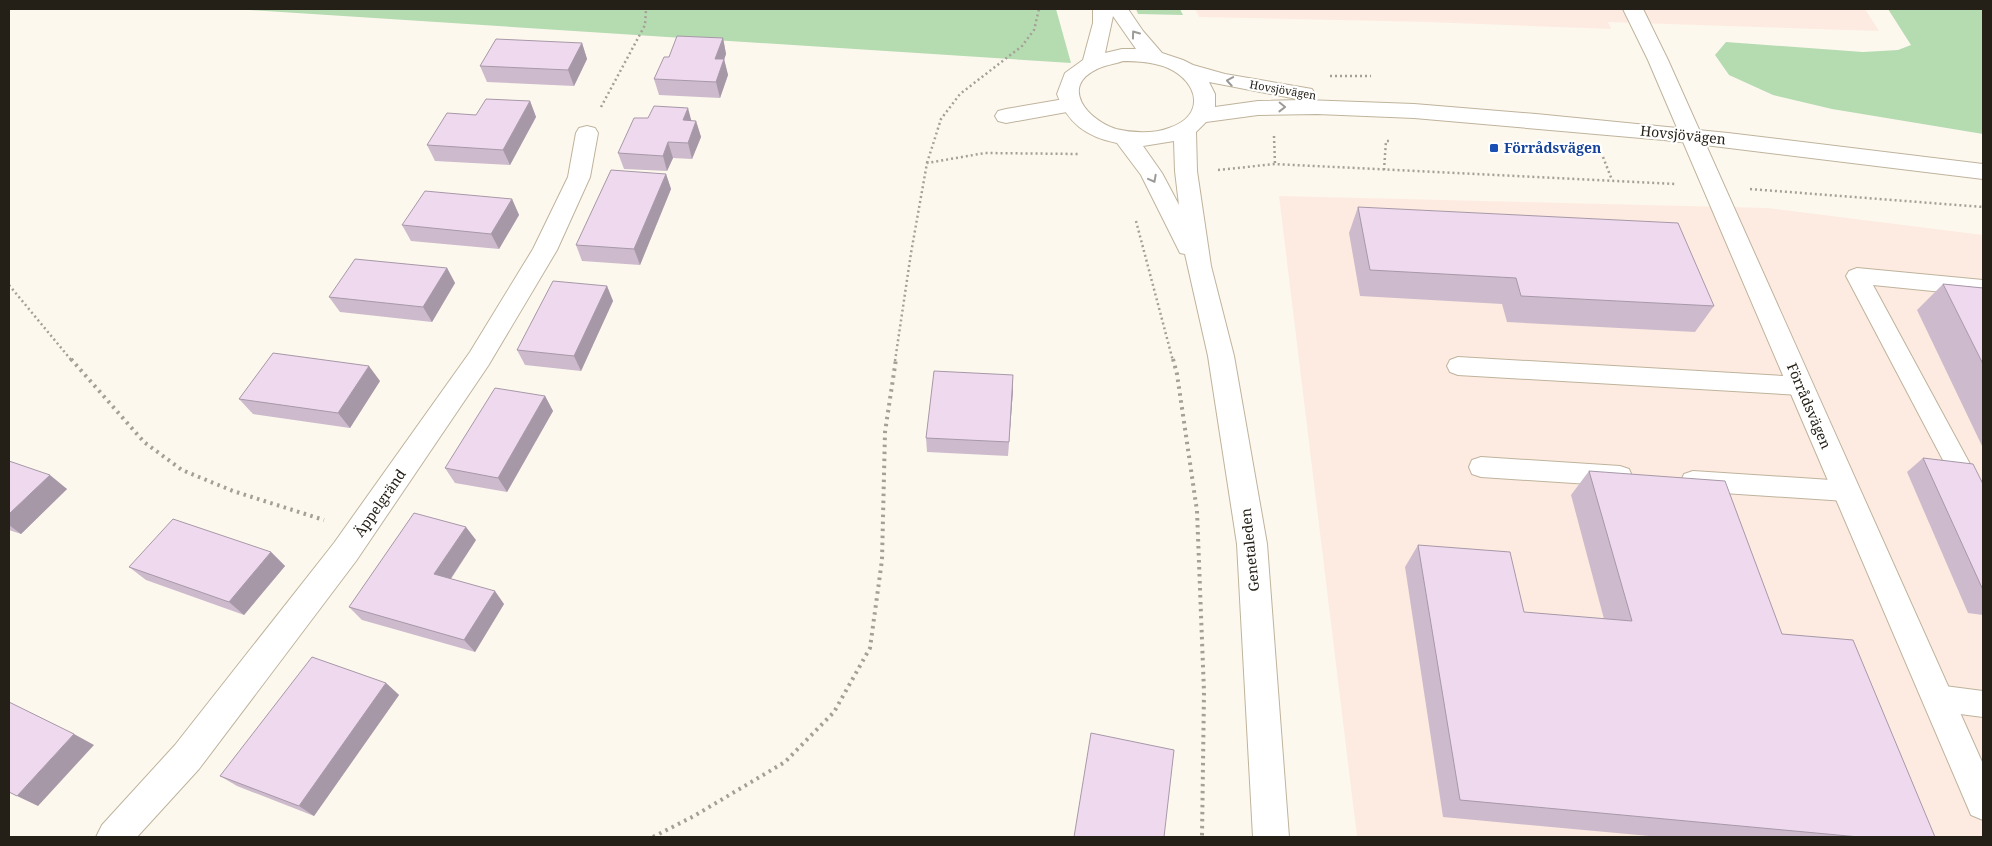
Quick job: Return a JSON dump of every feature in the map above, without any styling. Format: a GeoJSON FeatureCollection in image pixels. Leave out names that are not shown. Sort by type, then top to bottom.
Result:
{"type":"FeatureCollection","features":[{"type":"Feature","properties":{"kind":"street"},"geometry":{"type":"LineString","coordinates":[[1093,62],[1103,23],[1103,9]]}},
{"type":"Feature","properties":{"kind":"street"},"geometry":{"type":"LineString","coordinates":[[1118,9],[1135,35],[1154,57]]}},
{"type":"Feature","properties":{"kind":"street","name":"Förrådsvägen"},"geometry":{"type":"LineString","coordinates":[[1633,9],[1647,36],[1714,187],[1983,803]]}},
{"type":"Feature","properties":{"kind":"street"},"geometry":{"type":"LineString","coordinates":[[1122,55],[1154,57],[1171,62],[1196,78],[1206,98],[1204,108],[1192,123],[1158,138],[1126,139],[1097,130],[1080,119],[1070,105],[1068,89],[1071,81],[1084,67],[1093,62],[1122,55]]}},
{"type":"Feature","properties":{"kind":"street","name":"Hovsjövägen"},"geometry":{"type":"LineString","coordinates":[[1186,70],[1224,80],[1382,108]]}},
{"type":"Feature","properties":{"kind":"street"},"geometry":{"type":"LineString","coordinates":[[1006,116],[1070,105]]}},
{"type":"Feature","properties":{"kind":"street","name":"Hovsjövägen"},"geometry":{"type":"LineString","coordinates":[[1192,123],[1217,112],[1255,107],[1382,108],[1691,135],[1983,172]]}},
{"type":"Feature","properties":{"kind":"street","name":"Genetaleden"},"geometry":{"type":"LineString","coordinates":[[1192,123],[1186,171],[1199,266],[1221,356],[1252,544],[1271,837]]}},
{"type":"Feature","properties":{"kind":"street","name":"Äppelgränd"},"geometry":{"type":"LineString","coordinates":[[114,837],[187,757],[360,532],[479,359],[545,250],[579,177],[587,133]]}},
{"type":"Feature","properties":{"kind":"street","name":"Genetaleden"},"geometry":{"type":"LineString","coordinates":[[1126,139],[1151,173],[1199,266]]}},
{"type":"Feature","properties":{"kind":"lane"},"geometry":{"type":"LineString","coordinates":[[1983,288],[1857,276],[1983,511]]}},
{"type":"Feature","properties":{"kind":"lane"},"geometry":{"type":"LineString","coordinates":[[1458,366],[1801,386]]}},
{"type":"Feature","properties":{"kind":"lane"},"geometry":{"type":"LineString","coordinates":[[1481,467],[1639,477]]}},
{"type":"Feature","properties":{"kind":"lane"},"geometry":{"type":"LineString","coordinates":[[1669,479],[1846,491]]}},
{"type":"Feature","properties":{"kind":"lane"},"geometry":{"type":"LineString","coordinates":[[1937,698],[1983,704]]}},
{"type":"Feature","properties":{"kind":"path"},"geometry":{"type":"LineString","coordinates":[[587,133],[645,25],[646,9]]}},
{"type":"Feature","properties":{"kind":"path"},"geometry":{"type":"LineString","coordinates":[[653,837],[694,816],[785,762],[834,712],[870,648],[882,560],[886,432],[911,253],[927,163],[941,119],[960,94],[1022,46],[1034,30],[1039,9]]}},
{"type":"Feature","properties":{"kind":"path"},"geometry":{"type":"LineString","coordinates":[[1384,170],[1386,141],[1394,141]]}},
{"type":"Feature","properties":{"kind":"path"},"geometry":{"type":"LineString","coordinates":[[927,163],[985,154],[1083,154]]}},
{"type":"Feature","properties":{"kind":"path"},"geometry":{"type":"LineString","coordinates":[[1186,171],[1224,170],[1264,164],[1612,180],[1983,207]]}},
{"type":"Feature","properties":{"kind":"path"},"geometry":{"type":"LineString","coordinates":[[1134,212],[1177,374],[1197,511],[1204,692],[1202,837]]}},
{"type":"Feature","properties":{"kind":"path"},"geometry":{"type":"LineString","coordinates":[[9,285],[66,354],[144,442],[182,470],[233,491],[360,532]]}},
{"type":"Feature","properties":{"kind":"shaded area"},"geometry":{"type":"Polygon","coordinates":[[[1195,9],[1865,9],[1879,31],[1608,22],[1611,29],[1426,22],[1199,17],[1195,9]]]}},
{"type":"Feature","properties":{"kind":"shaded area"},"geometry":{"type":"Polygon","coordinates":[[[1279,196],[1768,208],[1983,235],[1983,837],[1357,837],[1279,196]]]}},
{"type":"Feature","properties":{"kind":"green space"},"geometry":{"type":"Polygon","coordinates":[[[234,9],[1056,9],[1071,63],[234,9]]]}},
{"type":"Feature","properties":{"kind":"green space"},"geometry":{"type":"Polygon","coordinates":[[[1136,9],[1180,9],[1183,15],[1138,14],[1136,9]]]}},
{"type":"Feature","properties":{"kind":"green space"},"geometry":{"type":"Polygon","coordinates":[[[1888,9],[1983,9],[1983,134],[1832,109],[1773,95],[1729,75],[1715,55],[1726,42],[1863,52],[1898,50],[1911,45],[1888,9]]]}},
{"type":"Feature","properties":{"kind":"building"},"geometry":{"type":"Polygon","coordinates":[[[677,36],[723,38],[715,59],[724,59],[716,82],[654,79],[664,57],[669,57],[677,36]]]}},
{"type":"Feature","properties":{"kind":"building"},"geometry":{"type":"Polygon","coordinates":[[[496,39],[582,43],[568,70],[480,66],[496,39]]]}},
{"type":"Feature","properties":{"kind":"building"},"geometry":{"type":"Polygon","coordinates":[[[486,99],[530,101],[503,150],[427,145],[447,113],[476,115],[486,99]]]}},
{"type":"Feature","properties":{"kind":"building"},"geometry":{"type":"Polygon","coordinates":[[[654,106],[688,108],[683,120],[696,121],[688,143],[668,142],[663,156],[618,153],[634,118],[648,118],[654,106]]]}},
{"type":"Feature","properties":{"kind":"building"},"geometry":{"type":"Polygon","coordinates":[[[611,170],[666,174],[634,249],[576,245],[611,170]]]}},
{"type":"Feature","properties":{"kind":"building"},"geometry":{"type":"Polygon","coordinates":[[[425,191],[512,199],[491,234],[402,225],[425,191]]]}},
{"type":"Feature","properties":{"kind":"building"},"geometry":{"type":"Polygon","coordinates":[[[1358,207],[1678,223],[1714,306],[1521,296],[1516,278],[1370,270],[1358,207]]]}},
{"type":"Feature","properties":{"kind":"building"},"geometry":{"type":"Polygon","coordinates":[[[355,259],[447,268],[423,307],[329,297],[355,259]]]}},
{"type":"Feature","properties":{"kind":"building"},"geometry":{"type":"Polygon","coordinates":[[[553,281],[607,286],[574,356],[517,350],[553,281]]]}},
{"type":"Feature","properties":{"kind":"building"},"geometry":{"type":"Polygon","coordinates":[[[1943,284],[1983,288],[1983,364],[1943,284]]]}},
{"type":"Feature","properties":{"kind":"building"},"geometry":{"type":"Polygon","coordinates":[[[273,353],[369,366],[338,413],[239,399],[273,353]]]}},
{"type":"Feature","properties":{"kind":"building"},"geometry":{"type":"Polygon","coordinates":[[[934,371],[1013,375],[1009,442],[926,438],[934,371]]]}},
{"type":"Feature","properties":{"kind":"building"},"geometry":{"type":"Polygon","coordinates":[[[495,388],[545,396],[498,478],[445,468],[495,388]]]}},
{"type":"Feature","properties":{"kind":"building"},"geometry":{"type":"Polygon","coordinates":[[[1923,458],[1973,464],[1983,484],[1983,590],[1923,458]]]}},
{"type":"Feature","properties":{"kind":"building"},"geometry":{"type":"Polygon","coordinates":[[[9,461],[50,475],[9,514],[9,461]]]}},
{"type":"Feature","properties":{"kind":"building"},"geometry":{"type":"Polygon","coordinates":[[[1589,471],[1725,481],[1782,634],[1853,640],[1935,837],[1859,837],[1460,800],[1418,545],[1510,552],[1524,612],[1632,621],[1589,471]]]}},
{"type":"Feature","properties":{"kind":"building"},"geometry":{"type":"Polygon","coordinates":[[[414,513],[466,527],[434,574],[495,591],[464,640],[349,607],[414,513]]]}},
{"type":"Feature","properties":{"kind":"building"},"geometry":{"type":"Polygon","coordinates":[[[173,519],[271,552],[229,602],[129,567],[173,519]]]}},
{"type":"Feature","properties":{"kind":"building"},"geometry":{"type":"Polygon","coordinates":[[[312,657],[386,683],[299,806],[220,776],[312,657]]]}},
{"type":"Feature","properties":{"kind":"building"},"geometry":{"type":"Polygon","coordinates":[[[9,702],[74,734],[17,796],[9,792],[9,702]]]}},
{"type":"Feature","properties":{"kind":"building"},"geometry":{"type":"Polygon","coordinates":[[[1091,733],[1174,750],[1164,837],[1074,837],[1091,733]]]}},
{"type":"Feature","properties":{"kind":"place","name":"Förrådsvägen"},"geometry":{"type":"Point","coordinates":[1494,148]}}]}
